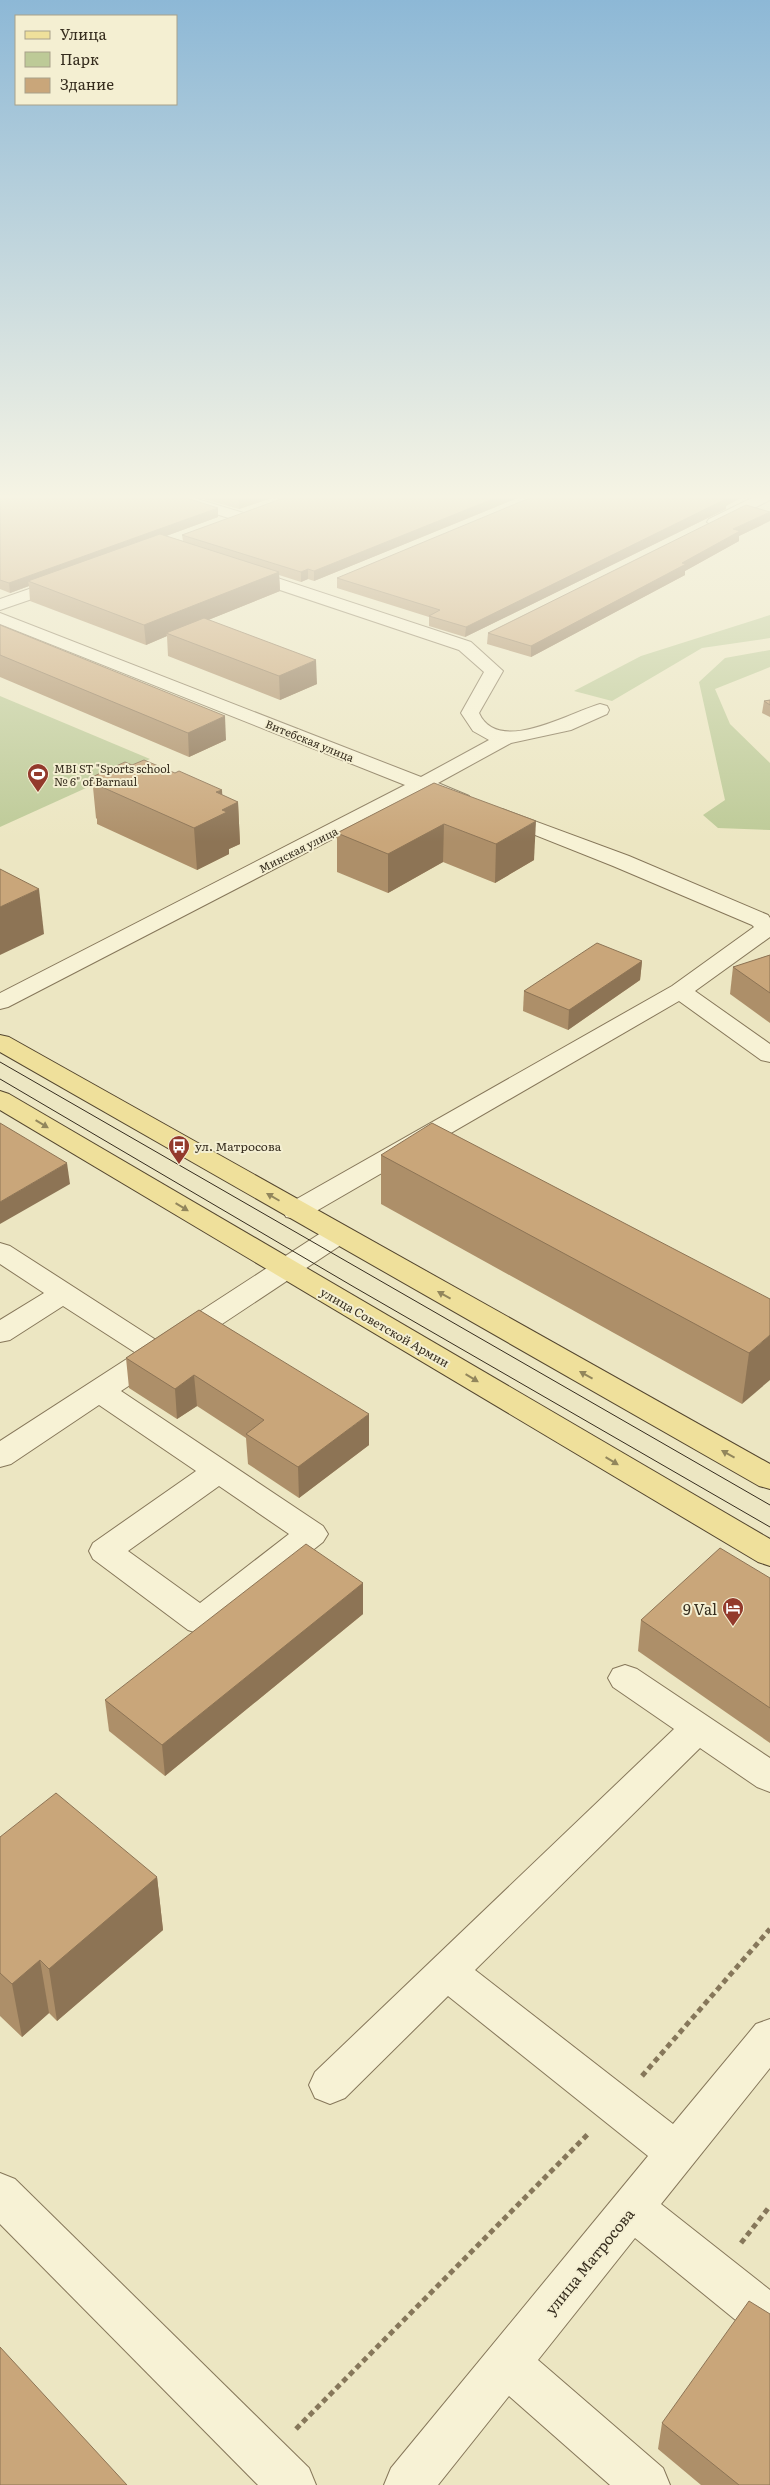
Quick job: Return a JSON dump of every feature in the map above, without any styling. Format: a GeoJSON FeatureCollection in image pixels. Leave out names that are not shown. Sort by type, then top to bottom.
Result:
{"type":"FeatureCollection","features":[{"type":"Feature","properties":{"kind":"main road"},"geometry":{"type":"LineString","coordinates":[[0,1042],[770,1478]]}},
{"type":"Feature","properties":{"kind":"main road","name":"улица Советской Армии"},"geometry":{"type":"LineString","coordinates":[[0,1099],[770,1554]]}},
{"type":"Feature","properties":{"kind":"street"},"geometry":{"type":"LineString","coordinates":[[363,611],[465,646],[494,671],[470,713],[472,720],[480,728],[505,739]]}},
{"type":"Feature","properties":{"kind":"street","name":"Витебская улица"},"geometry":{"type":"LineString","coordinates":[[0,618],[621,861],[760,920],[766,929],[680,991]]}},
{"type":"Feature","properties":{"kind":"street"},"geometry":{"type":"LineString","coordinates":[[465,646],[483,637]]}},
{"type":"Feature","properties":{"kind":"street","name":"Минская улица"},"geometry":{"type":"LineString","coordinates":[[0,1002],[422,784],[505,739],[564,726],[600,710]]}},
{"type":"Feature","properties":{"kind":"street"},"geometry":{"type":"LineString","coordinates":[[296,1211],[680,991],[770,1055]]}},
{"type":"Feature","properties":{"kind":"street"},"geometry":{"type":"LineString","coordinates":[[0,1456],[337,1234]]}},
{"type":"Feature","properties":{"kind":"street"},"geometry":{"type":"LineString","coordinates":[[0,1252],[156,1353]]}},
{"type":"Feature","properties":{"kind":"street"},"geometry":{"type":"LineString","coordinates":[[0,1333],[64,1293]]}},
{"type":"Feature","properties":{"kind":"street"},"geometry":{"type":"LineString","coordinates":[[100,1391],[218,1470],[312,1534],[200,1620],[105,1551],[218,1470]]}},
{"type":"Feature","properties":{"kind":"street"},"geometry":{"type":"LineString","coordinates":[[625,1678],[770,1777]]}},
{"type":"Feature","properties":{"kind":"street"},"geometry":{"type":"LineString","coordinates":[[330,2085],[698,1728]]}},
{"type":"Feature","properties":{"kind":"street"},"geometry":{"type":"LineString","coordinates":[[447,1972],[677,2153]]}},
{"type":"Feature","properties":{"kind":"street","name":"улица Матросова"},"geometry":{"type":"LineString","coordinates":[[408,2485],[770,2038]]}},
{"type":"Feature","properties":{"kind":"street"},"geometry":{"type":"LineString","coordinates":[[0,2194],[279,2472]]}},
{"type":"Feature","properties":{"kind":"street"},"geometry":{"type":"LineString","coordinates":[[632,2208],[770,2320]]}},
{"type":"Feature","properties":{"kind":"street"},"geometry":{"type":"LineString","coordinates":[[507,2364],[646,2485]]}},
{"type":"Feature","properties":{"kind":"path"},"geometry":{"type":"LineString","coordinates":[[279,2472],[617,2105],[770,1929]]}},
{"type":"Feature","properties":{"kind":"path"},"geometry":{"type":"LineString","coordinates":[[716,2275],[770,2206]]}},
{"type":"Feature","properties":{"kind":"green space"},"geometry":{"type":"Polygon","coordinates":[[[770,615],[770,638],[702,648],[612,701],[574,691],[641,656],[770,615]]]}},
{"type":"Feature","properties":{"kind":"green space"},"geometry":{"type":"Polygon","coordinates":[[[770,650],[770,667],[715,689],[730,724],[770,763],[770,830],[718,828],[703,815],[725,800],[699,682],[725,658],[770,650]]]}},
{"type":"Feature","properties":{"kind":"green space","name":"MBI ST \"Sports school № 6\" of Barnaul"},"geometry":{"type":"Polygon","coordinates":[[[0,696],[150,759],[0,827],[0,696]]]}},
{"type":"Feature","properties":{"kind":"building"},"geometry":{"type":"Polygon","coordinates":[[[107,611],[180,611],[144,625],[107,611]]]}},
{"type":"Feature","properties":{"kind":"building"},"geometry":{"type":"Polygon","coordinates":[[[438,611],[499,611],[466,627],[429,616],[438,611]]]}},
{"type":"Feature","properties":{"kind":"building"},"geometry":{"type":"Polygon","coordinates":[[[532,611],[597,611],[531,646],[488,633],[532,611]]]}},
{"type":"Feature","properties":{"kind":"building"},"geometry":{"type":"Polygon","coordinates":[[[204,618],[316,660],[279,676],[166,633],[204,618]]]}},
{"type":"Feature","properties":{"kind":"building"},"geometry":{"type":"Polygon","coordinates":[[[0,625],[225,716],[188,733],[0,655],[0,625]]]}},
{"type":"Feature","properties":{"kind":"building"},"geometry":{"type":"Polygon","coordinates":[[[144,760],[175,773],[179,771],[222,790],[216,792],[238,802],[222,810],[227,812],[194,828],[93,783],[99,780],[92,777],[125,762],[132,765],[144,760]]]}},
{"type":"Feature","properties":{"kind":"building"},"geometry":{"type":"Polygon","coordinates":[[[434,783],[536,821],[496,844],[444,824],[388,854],[337,833],[434,783]]]}},
{"type":"Feature","properties":{"kind":"building"},"geometry":{"type":"Polygon","coordinates":[[[0,869],[39,889],[0,907],[0,869]]]}},
{"type":"Feature","properties":{"kind":"building"},"geometry":{"type":"Polygon","coordinates":[[[597,943],[642,961],[569,1010],[524,991],[597,943]]]}},
{"type":"Feature","properties":{"kind":"building"},"geometry":{"type":"Polygon","coordinates":[[[770,955],[770,993],[733,967],[770,955]]]}},
{"type":"Feature","properties":{"kind":"building"},"geometry":{"type":"Polygon","coordinates":[[[0,1123],[67,1163],[0,1202],[0,1123]]]}},
{"type":"Feature","properties":{"kind":"building"},"geometry":{"type":"Polygon","coordinates":[[[432,1123],[770,1299],[770,1335],[749,1353],[381,1155],[432,1123]]]}},
{"type":"Feature","properties":{"kind":"building"},"geometry":{"type":"Polygon","coordinates":[[[199,1310],[369,1414],[298,1467],[246,1434],[264,1420],[194,1375],[175,1389],[126,1358],[199,1310]]]}},
{"type":"Feature","properties":{"kind":"building"},"geometry":{"type":"Polygon","coordinates":[[[306,1544],[363,1583],[162,1745],[105,1700],[306,1544]]]}},
{"type":"Feature","properties":{"kind":"building"},"geometry":{"type":"Polygon","coordinates":[[[720,1548],[770,1578],[770,1708],[641,1620],[720,1548]]]}},
{"type":"Feature","properties":{"kind":"building"},"geometry":{"type":"Polygon","coordinates":[[[56,1793],[157,1877],[49,1969],[40,1960],[12,1984],[0,1973],[0,1837],[56,1793]]]}},
{"type":"Feature","properties":{"kind":"building"},"geometry":{"type":"Polygon","coordinates":[[[749,2301],[770,2314],[770,2485],[739,2485],[662,2423],[749,2301]]]}},
{"type":"Feature","properties":{"kind":"building"},"geometry":{"type":"Polygon","coordinates":[[[0,2347],[127,2485],[0,2485],[0,2347]]]}},
{"type":"Feature","properties":{"kind":"tram line"},"geometry":{"type":"LineString","coordinates":[[0,1062],[770,1505]]}},
{"type":"Feature","properties":{"kind":"tram line"},"geometry":{"type":"LineString","coordinates":[[0,1079],[354,1287],[770,1527]]}},
{"type":"Feature","properties":{"kind":"place","name":"MBI ST \"Sports school № 6\" of Barnaul"},"geometry":{"type":"Point","coordinates":[38,793]}},
{"type":"Feature","properties":{"kind":"place","name":"ул. Матросова"},"geometry":{"type":"Point","coordinates":[179,1165]}},
{"type":"Feature","properties":{"kind":"place","name":"9 Val"},"geometry":{"type":"Point","coordinates":[733,1627]}}]}
